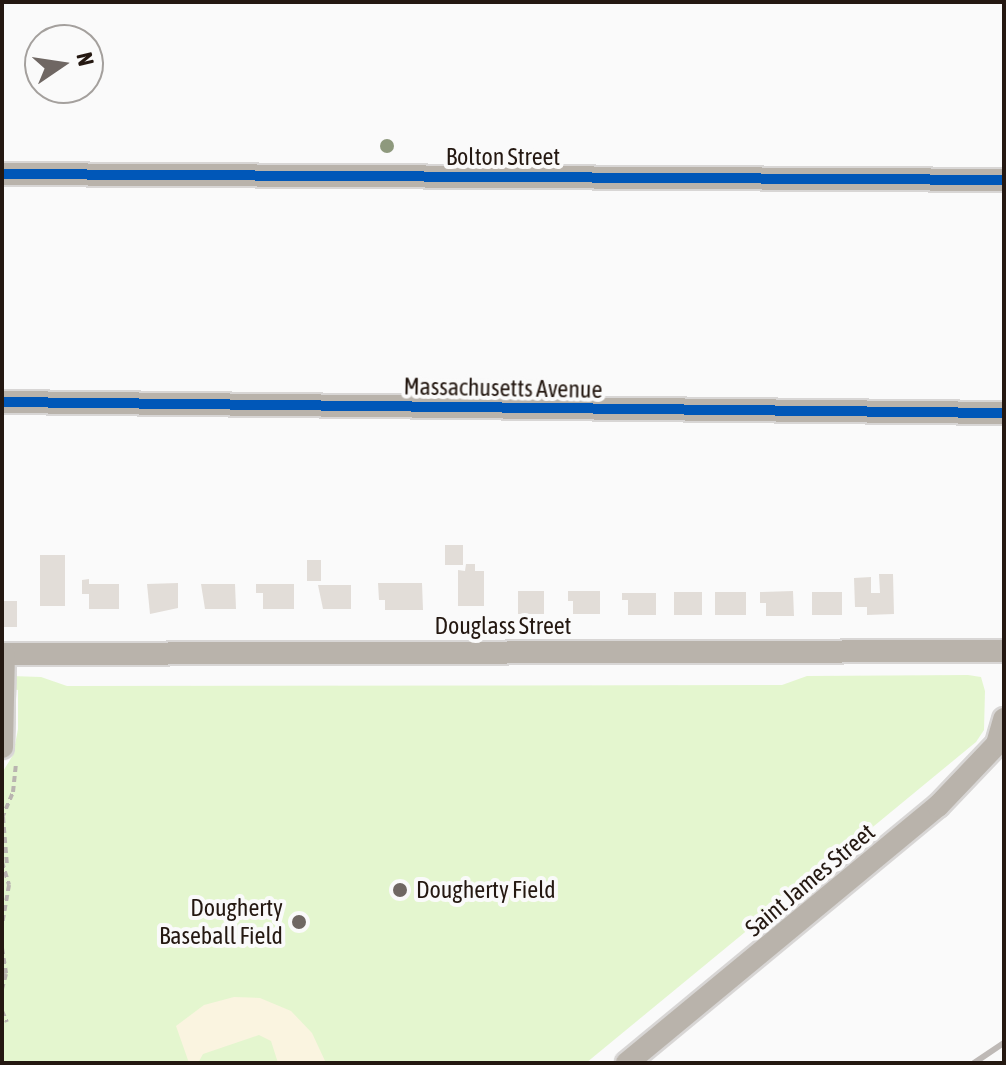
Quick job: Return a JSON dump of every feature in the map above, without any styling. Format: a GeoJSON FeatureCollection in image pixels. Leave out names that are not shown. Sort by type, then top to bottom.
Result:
{"type":"FeatureCollection","features":[{"type":"Feature","properties":{"kind":"street","name":"Bolton Street"},"geometry":{"type":"LineString","coordinates":[[2,174],[1004,180]]}},
{"type":"Feature","properties":{"kind":"street","name":"Massachusetts Avenue"},"geometry":{"type":"LineString","coordinates":[[2,402],[1004,413]]}},
{"type":"Feature","properties":{"kind":"street","name":"Douglass Street"},"geometry":{"type":"LineString","coordinates":[[3,654],[1004,651]]}},
{"type":"Feature","properties":{"kind":"street"},"geometry":{"type":"LineString","coordinates":[[3,654],[9,754]]}},
{"type":"Feature","properties":{"kind":"street","name":"Saint James Street"},"geometry":{"type":"LineString","coordinates":[[627,1063],[946,799],[997,744],[1004,719]]}},
{"type":"Feature","properties":{"kind":"path"},"geometry":{"type":"LineString","coordinates":[[2,923],[9,896],[3,817],[13,792],[9,754]]}},
{"type":"Feature","properties":{"kind":"path"},"geometry":{"type":"LineString","coordinates":[[2,862],[8,874]]}},
{"type":"Feature","properties":{"kind":"path"},"geometry":{"type":"LineString","coordinates":[[2,948],[6,974],[2,989]]}},
{"type":"Feature","properties":{"kind":"path"},"geometry":{"type":"LineString","coordinates":[[2,1011],[7,1022]]}},
{"type":"Feature","properties":{"kind":"green space","name":"Dougherty Field"},"geometry":{"type":"Polygon","coordinates":[[[11,676],[41,677],[67,686],[782,685],[807,676],[981,677],[985,691],[984,730],[976,742],[586,1063],[2,1063],[2,773],[13,755],[18,729],[18,690],[12,689],[11,676]]]}},
{"type":"Feature","properties":{"kind":"sand"},"geometry":{"type":"Polygon","coordinates":[[[234,997],[260,998],[291,1011],[312,1033],[326,1063],[278,1063],[271,1041],[259,1035],[203,1054],[198,1063],[189,1063],[176,1026],[204,1005],[234,997]]]}},
{"type":"Feature","properties":{"kind":"building"},"geometry":{"type":"Polygon","coordinates":[[[445,545],[463,545],[463,565],[445,565],[445,545]]]}},
{"type":"Feature","properties":{"kind":"building"},"geometry":{"type":"Polygon","coordinates":[[[40,555],[65,555],[65,606],[40,606],[40,555]]]}},
{"type":"Feature","properties":{"kind":"building"},"geometry":{"type":"Polygon","coordinates":[[[307,560],[321,560],[321,581],[307,581],[307,560]]]}},
{"type":"Feature","properties":{"kind":"building"},"geometry":{"type":"Polygon","coordinates":[[[466,564],[475,564],[475,571],[484,571],[484,606],[458,606],[458,570],[465,571],[466,564]]]}},
{"type":"Feature","properties":{"kind":"building"},"geometry":{"type":"Polygon","coordinates":[[[879,574],[893,574],[894,614],[867,615],[867,607],[855,607],[854,578],[871,577],[871,593],[880,593],[879,574]]]}},
{"type":"Feature","properties":{"kind":"building"},"geometry":{"type":"Polygon","coordinates":[[[89,579],[89,584],[119,584],[119,609],[89,609],[89,594],[82,594],[82,580],[89,579]]]}},
{"type":"Feature","properties":{"kind":"building"},"geometry":{"type":"Polygon","coordinates":[[[178,583],[178,608],[150,614],[147,584],[178,583]]]}},
{"type":"Feature","properties":{"kind":"building"},"geometry":{"type":"Polygon","coordinates":[[[378,583],[422,583],[423,610],[385,610],[385,600],[379,600],[378,583]]]}},
{"type":"Feature","properties":{"kind":"building"},"geometry":{"type":"Polygon","coordinates":[[[201,584],[235,584],[236,609],[205,609],[201,584]]]}},
{"type":"Feature","properties":{"kind":"building"},"geometry":{"type":"Polygon","coordinates":[[[256,584],[294,584],[294,609],[263,609],[263,593],[256,593],[256,584]]]}},
{"type":"Feature","properties":{"kind":"building"},"geometry":{"type":"Polygon","coordinates":[[[318,585],[351,585],[351,609],[323,609],[318,585]]]}},
{"type":"Feature","properties":{"kind":"building"},"geometry":{"type":"Polygon","coordinates":[[[518,591],[544,591],[544,614],[518,614],[518,591]]]}},
{"type":"Feature","properties":{"kind":"building"},"geometry":{"type":"Polygon","coordinates":[[[568,591],[600,591],[600,614],[573,614],[573,601],[568,601],[568,591]]]}},
{"type":"Feature","properties":{"kind":"building"},"geometry":{"type":"Polygon","coordinates":[[[793,591],[794,616],[766,616],[766,603],[760,603],[760,592],[793,591]]]}},
{"type":"Feature","properties":{"kind":"building"},"geometry":{"type":"Polygon","coordinates":[[[674,592],[702,592],[702,615],[674,615],[674,592]]]}},
{"type":"Feature","properties":{"kind":"building"},"geometry":{"type":"Polygon","coordinates":[[[715,592],[746,592],[746,615],[715,615],[715,592]]]}},
{"type":"Feature","properties":{"kind":"building"},"geometry":{"type":"Polygon","coordinates":[[[812,592],[842,592],[842,615],[812,615],[812,592]]]}},
{"type":"Feature","properties":{"kind":"building"},"geometry":{"type":"Polygon","coordinates":[[[622,593],[656,593],[656,615],[628,615],[628,600],[622,600],[622,593]]]}},
{"type":"Feature","properties":{"kind":"building"},"geometry":{"type":"Polygon","coordinates":[[[2,601],[17,601],[17,627],[2,627],[2,601]]]}},
{"type":"Feature","properties":{"kind":"railway"},"geometry":{"type":"LineString","coordinates":[[974,1063],[1004,1043]]}},
{"type":"Feature","properties":{"kind":"cycle path"},"geometry":{"type":"LineString","coordinates":[[2,174],[1004,180]]}},
{"type":"Feature","properties":{"kind":"cycle path"},"geometry":{"type":"LineString","coordinates":[[2,402],[1004,413]]}},
{"type":"Feature","properties":{"kind":"place","name":"Dougherty Field"},"geometry":{"type":"Point","coordinates":[400,890]}},
{"type":"Feature","properties":{"kind":"place","name":"Dougherty Baseball Field"},"geometry":{"type":"Point","coordinates":[299,922]}}]}
